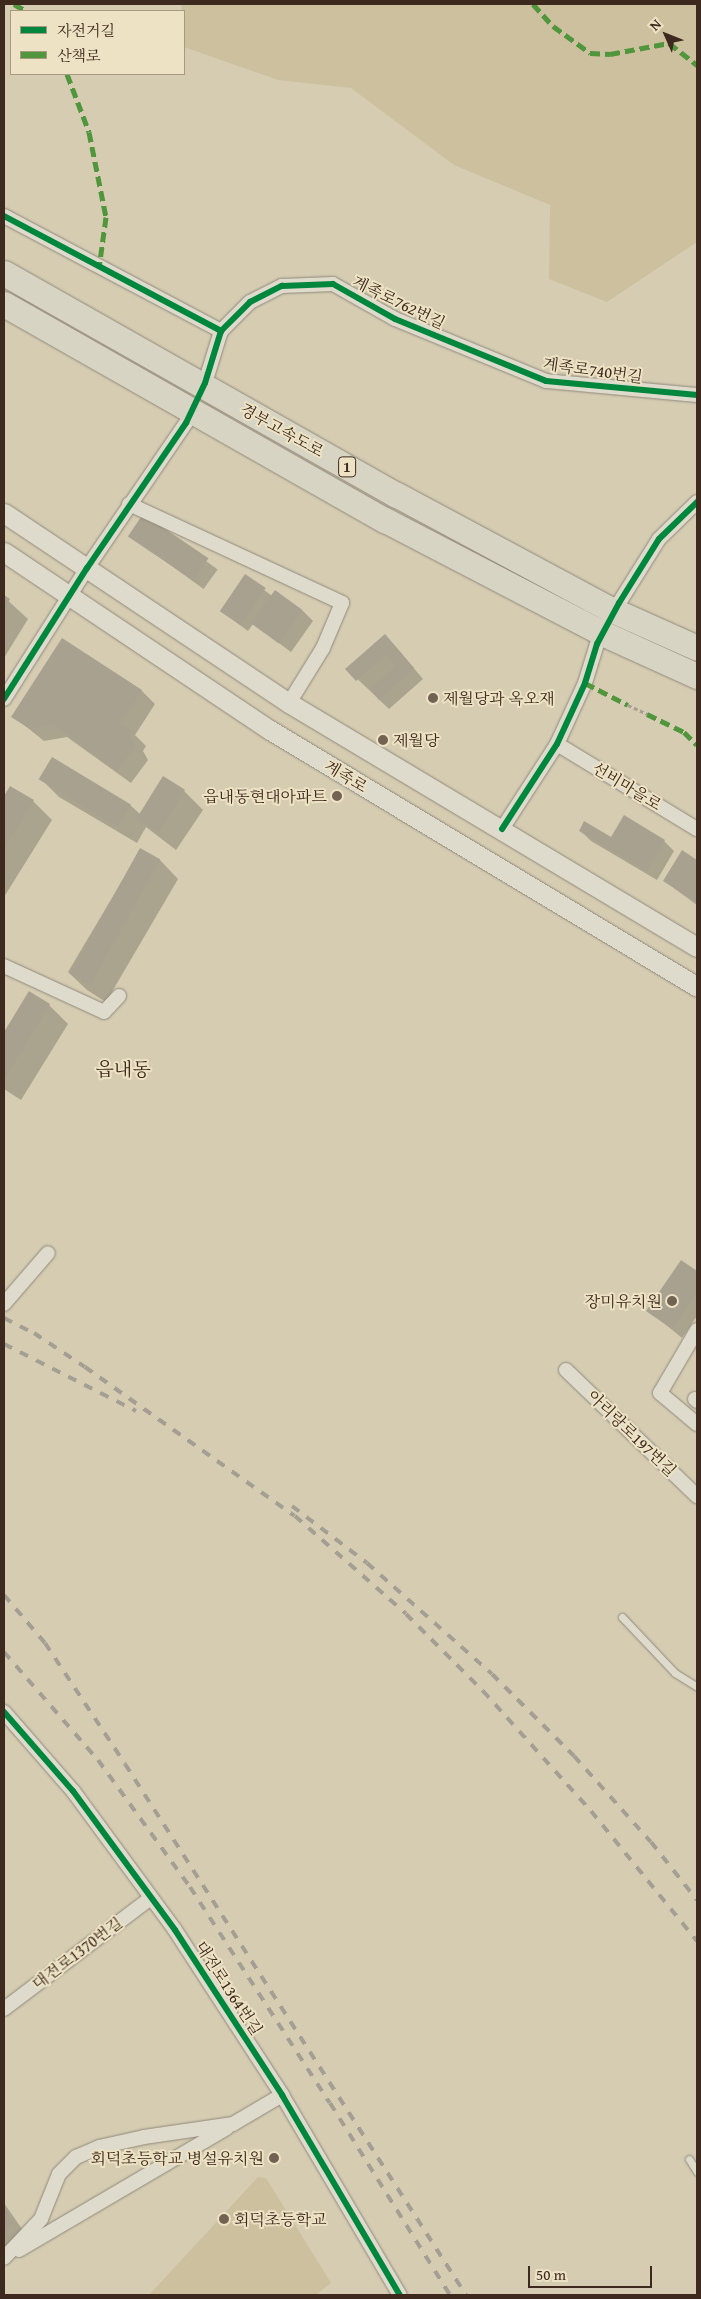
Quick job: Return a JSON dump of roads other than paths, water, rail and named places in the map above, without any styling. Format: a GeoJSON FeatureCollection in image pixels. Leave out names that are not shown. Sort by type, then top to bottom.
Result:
{"type":"FeatureCollection","features":[{"type":"Feature","properties":{"kind":"highway","name":"경부고속도로"},"geometry":{"type":"LineString","coordinates":[[4,273],[397,495],[610,609],[697,648]]}},
{"type":"Feature","properties":{"kind":"highway","name":"경부고속도로"},"geometry":{"type":"LineString","coordinates":[[4,304],[385,520],[600,632],[697,676]]}},
{"type":"Feature","properties":{"kind":"main road"},"geometry":{"type":"LineString","coordinates":[[4,513],[289,703],[697,947]]}},
{"type":"Feature","properties":{"kind":"main road","name":"계족로"},"geometry":{"type":"LineString","coordinates":[[4,552],[270,730],[697,987]]}},
{"type":"Feature","properties":{"kind":"street"},"geometry":{"type":"LineString","coordinates":[[4,216],[221,331]]}},
{"type":"Feature","properties":{"kind":"street","name":"계족로762번길"},"geometry":{"type":"LineString","coordinates":[[205,383],[221,331],[250,302],[282,286],[332,284],[395,319],[460,346]]}},
{"type":"Feature","properties":{"kind":"street","name":"계족로740번길"},"geometry":{"type":"LineString","coordinates":[[460,346],[546,381],[697,395]]}},
{"type":"Feature","properties":{"kind":"street"},"geometry":{"type":"LineString","coordinates":[[4,699],[129,504],[186,423]]}},
{"type":"Feature","properties":{"kind":"street"},"geometry":{"type":"LineString","coordinates":[[619,603],[659,538],[697,502]]}},
{"type":"Feature","properties":{"kind":"street"},"geometry":{"type":"LineString","coordinates":[[129,504],[342,602],[323,648],[289,703]]}},
{"type":"Feature","properties":{"kind":"street"},"geometry":{"type":"LineString","coordinates":[[502,829],[557,744],[585,683],[597,644]]}},
{"type":"Feature","properties":{"kind":"street","name":"선비마을로"},"geometry":{"type":"LineString","coordinates":[[557,744],[697,829]]}},
{"type":"Feature","properties":{"kind":"street"},"geometry":{"type":"LineString","coordinates":[[4,966],[104,1012],[119,996]]}},
{"type":"Feature","properties":{"kind":"street"},"geometry":{"type":"LineString","coordinates":[[4,1304],[48,1253]]}},
{"type":"Feature","properties":{"kind":"street"},"geometry":{"type":"LineString","coordinates":[[697,1330],[660,1393],[697,1424]]}},
{"type":"Feature","properties":{"kind":"street","name":"아리랑로197번길"},"geometry":{"type":"LineString","coordinates":[[566,1370],[697,1496]]}},
{"type":"Feature","properties":{"kind":"street","name":"대전로1364번길"},"geometry":{"type":"LineString","coordinates":[[4,1712],[73,1791],[151,1898],[282,2095],[400,2295]]}},
{"type":"Feature","properties":{"kind":"street","name":"대전로1370번길"},"geometry":{"type":"LineString","coordinates":[[4,2009],[151,1898]]}},
{"type":"Feature","properties":{"kind":"street"},"geometry":{"type":"LineString","coordinates":[[4,2258],[282,2095]]}},
{"type":"Feature","properties":{"kind":"street"},"geometry":{"type":"LineString","coordinates":[[4,2258],[41,2219],[60,2174],[76,2157],[99,2147],[144,2137],[234,2124]]}},
{"type":"Feature","properties":{"kind":"lane"},"geometry":{"type":"LineString","coordinates":[[622,1617],[674,1673],[697,1687]]}},
{"type":"Feature","properties":{"kind":"lane"},"geometry":{"type":"LineString","coordinates":[[689,2159],[697,2172]]}},
{"type":"Feature","properties":{"kind":"railway"},"geometry":{"type":"LineString","coordinates":[[4,1318],[34,1333],[85,1367],[295,1516],[406,1614],[483,1691],[591,1811],[697,1941]]}},
{"type":"Feature","properties":{"kind":"railway"},"geometry":{"type":"LineString","coordinates":[[4,1344],[136,1411]]}},
{"type":"Feature","properties":{"kind":"railway"},"geometry":{"type":"LineString","coordinates":[[292,1506],[367,1563],[492,1674],[574,1756],[651,1842],[697,1900]]}},
{"type":"Feature","properties":{"kind":"railway"},"geometry":{"type":"LineString","coordinates":[[4,1595],[45,1643],[125,1764],[466,2295]]}},
{"type":"Feature","properties":{"kind":"railway"},"geometry":{"type":"LineString","coordinates":[[4,1652],[98,1760],[190,1887],[330,2103],[450,2295]]}},
{"type":"Feature","properties":{"kind":"place","name":"제월당과 옥오재"},"geometry":{"type":"Point","coordinates":[433,698]}},
{"type":"Feature","properties":{"kind":"place","name":"제월당"},"geometry":{"type":"Point","coordinates":[383,740]}},
{"type":"Feature","properties":{"kind":"place","name":"읍내동현대아파트"},"geometry":{"type":"Point","coordinates":[337,796]}},
{"type":"Feature","properties":{"kind":"place","name":"장미유치원"},"geometry":{"type":"Point","coordinates":[672,1301]}},
{"type":"Feature","properties":{"kind":"place","name":"회덕초등학교 병설유치원"},"geometry":{"type":"Point","coordinates":[274,2158]}},
{"type":"Feature","properties":{"kind":"place","name":"회덕초등학교"},"geometry":{"type":"Point","coordinates":[224,2219]}},
{"type":"Feature","properties":{"kind":"district","name":"읍내동"},"geometry":{"type":"Point","coordinates":[123,1070]}}]}
